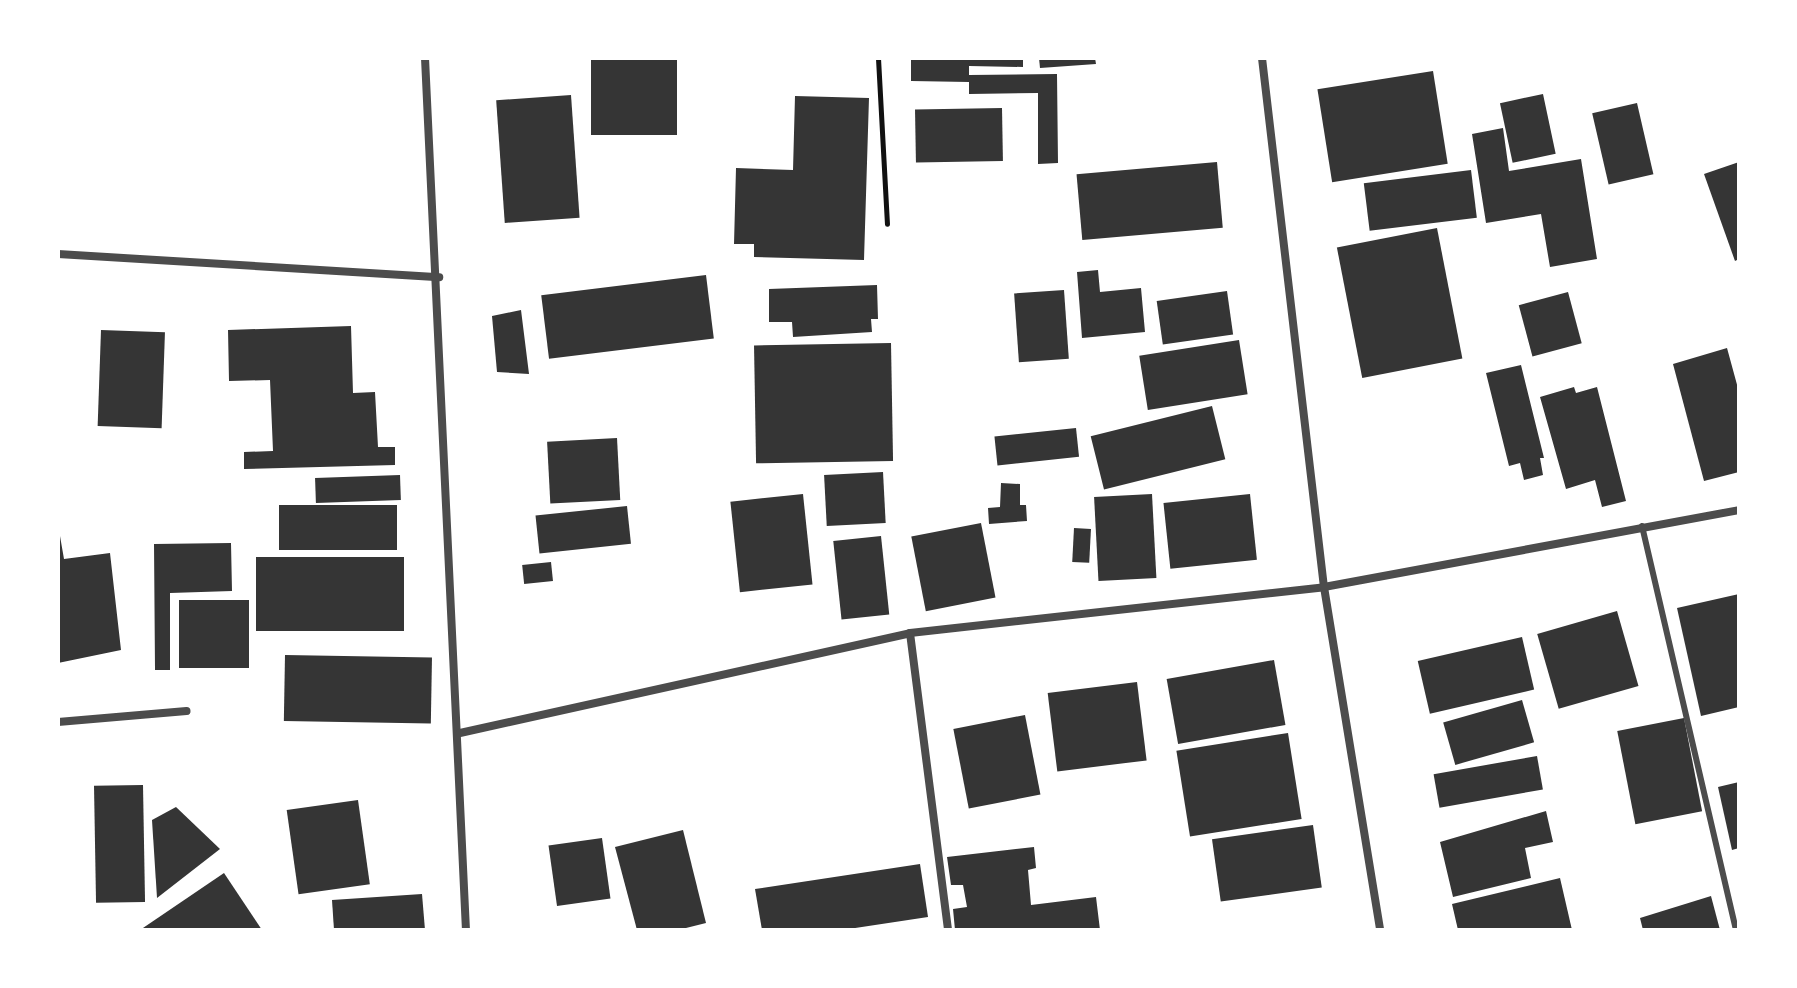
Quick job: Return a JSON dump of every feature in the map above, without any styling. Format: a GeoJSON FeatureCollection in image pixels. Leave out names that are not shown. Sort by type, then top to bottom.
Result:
{"type":"FeatureCollection","features":[{"type":"Feature","properties":{"kind":"street"},"geometry":{"type":"LineString","coordinates":[[425,58],[439,277],[466,930]]}},
{"type":"Feature","properties":{"kind":"street"},"geometry":{"type":"LineString","coordinates":[[1262,58],[1324,587],[1380,930]]}},
{"type":"Feature","properties":{"kind":"street"},"geometry":{"type":"LineString","coordinates":[[58,254],[439,277]]}},
{"type":"Feature","properties":{"kind":"street"},"geometry":{"type":"LineString","coordinates":[[460,733],[910,633],[1324,587],[1739,510]]}},
{"type":"Feature","properties":{"kind":"street"},"geometry":{"type":"LineString","coordinates":[[910,633],[948,930]]}},
{"type":"Feature","properties":{"kind":"street"},"geometry":{"type":"LineString","coordinates":[[58,722],[187,711]]}},
{"type":"Feature","properties":{"kind":"lane"},"geometry":{"type":"LineString","coordinates":[[1642,526],[1736,930]]}},
{"type":"Feature","properties":{"kind":"path"},"geometry":{"type":"LineString","coordinates":[[878,58],[887,224]]}},
{"type":"Feature","properties":{"kind":"building"},"geometry":{"type":"Polygon","coordinates":[[[591,58],[677,58],[677,135],[591,135],[591,58]]]}},
{"type":"Feature","properties":{"kind":"building"},"geometry":{"type":"Polygon","coordinates":[[[911,58],[1023,58],[1023,67],[969,66],[969,75],[1057,74],[1058,163],[1038,164],[1038,93],[969,94],[969,82],[911,81],[911,58]]]}},
{"type":"Feature","properties":{"kind":"building"},"geometry":{"type":"Polygon","coordinates":[[[1039,58],[1095,58],[1096,64],[1040,68],[1039,58]]]}},
{"type":"Feature","properties":{"kind":"building"},"geometry":{"type":"Polygon","coordinates":[[[1433,71],[1448,164],[1332,182],[1317,89],[1433,71]]]}},
{"type":"Feature","properties":{"kind":"building"},"geometry":{"type":"Polygon","coordinates":[[[1543,94],[1556,154],[1513,163],[1500,103],[1543,94]]]}},
{"type":"Feature","properties":{"kind":"building"},"geometry":{"type":"Polygon","coordinates":[[[571,95],[580,218],[505,223],[496,100],[571,95]]]}},
{"type":"Feature","properties":{"kind":"building"},"geometry":{"type":"Polygon","coordinates":[[[795,96],[869,98],[864,260],[754,257],[754,244],[734,244],[736,168],[793,170],[795,96]]]}},
{"type":"Feature","properties":{"kind":"building"},"geometry":{"type":"Polygon","coordinates":[[[1637,103],[1653,174],[1609,184],[1592,113],[1637,103]]]}},
{"type":"Feature","properties":{"kind":"building"},"geometry":{"type":"Polygon","coordinates":[[[1002,108],[1003,161],[916,163],[915,110],[1002,108]]]}},
{"type":"Feature","properties":{"kind":"building"},"geometry":{"type":"Polygon","coordinates":[[[1503,128],[1509,171],[1581,159],[1597,259],[1550,267],[1541,214],[1486,223],[1472,134],[1503,128]]]}},
{"type":"Feature","properties":{"kind":"building"},"geometry":{"type":"Polygon","coordinates":[[[1217,162],[1223,228],[1082,240],[1077,174],[1217,162]]]}},
{"type":"Feature","properties":{"kind":"building"},"geometry":{"type":"Polygon","coordinates":[[[1739,162],[1739,259],[1735,261],[1704,174],[1739,162]]]}},
{"type":"Feature","properties":{"kind":"building"},"geometry":{"type":"Polygon","coordinates":[[[1471,170],[1477,218],[1370,231],[1364,183],[1471,170]]]}},
{"type":"Feature","properties":{"kind":"building"},"geometry":{"type":"Polygon","coordinates":[[[1437,228],[1462,359],[1362,378],[1337,247],[1437,228]]]}},
{"type":"Feature","properties":{"kind":"building"},"geometry":{"type":"Polygon","coordinates":[[[1098,270],[1100,292],[1141,288],[1145,332],[1082,338],[1077,272],[1098,270]]]}},
{"type":"Feature","properties":{"kind":"building"},"geometry":{"type":"Polygon","coordinates":[[[706,275],[714,339],[549,359],[541,295],[706,275]]]}},
{"type":"Feature","properties":{"kind":"building"},"geometry":{"type":"Polygon","coordinates":[[[877,285],[878,319],[871,319],[872,332],[793,337],[792,322],[769,322],[769,289],[877,285]]]}},
{"type":"Feature","properties":{"kind":"building"},"geometry":{"type":"Polygon","coordinates":[[[1064,290],[1069,359],[1019,362],[1014,293],[1064,290]]]}},
{"type":"Feature","properties":{"kind":"building"},"geometry":{"type":"Polygon","coordinates":[[[1227,291],[1233,335],[1163,344],[1157,301],[1227,291]]]}},
{"type":"Feature","properties":{"kind":"building"},"geometry":{"type":"Polygon","coordinates":[[[1568,292],[1582,343],[1532,356],[1519,305],[1568,292]]]}},
{"type":"Feature","properties":{"kind":"building"},"geometry":{"type":"Polygon","coordinates":[[[521,310],[529,374],[497,372],[492,316],[521,310]]]}},
{"type":"Feature","properties":{"kind":"building"},"geometry":{"type":"Polygon","coordinates":[[[351,326],[353,393],[375,392],[378,447],[395,447],[395,465],[244,469],[244,452],[273,451],[270,380],[229,381],[228,330],[351,326]]]}},
{"type":"Feature","properties":{"kind":"building"},"geometry":{"type":"Polygon","coordinates":[[[101,330],[165,332],[162,428],[98,426],[101,330]]]}},
{"type":"Feature","properties":{"kind":"building"},"geometry":{"type":"Polygon","coordinates":[[[1239,340],[1248,394],[1148,410],[1139,356],[1239,340]]]}},
{"type":"Feature","properties":{"kind":"building"},"geometry":{"type":"Polygon","coordinates":[[[891,343],[893,461],[756,463],[754,345],[891,343]]]}},
{"type":"Feature","properties":{"kind":"building"},"geometry":{"type":"Polygon","coordinates":[[[1727,348],[1739,392],[1739,472],[1704,481],[1673,364],[1727,348]]]}},
{"type":"Feature","properties":{"kind":"building"},"geometry":{"type":"Polygon","coordinates":[[[1521,365],[1544,458],[1540,458],[1543,475],[1524,480],[1520,463],[1509,466],[1486,373],[1521,365]]]}},
{"type":"Feature","properties":{"kind":"building"},"geometry":{"type":"Polygon","coordinates":[[[1574,387],[1576,393],[1597,387],[1626,501],[1602,507],[1595,480],[1566,489],[1540,397],[1574,387]]]}},
{"type":"Feature","properties":{"kind":"building"},"geometry":{"type":"Polygon","coordinates":[[[1212,406],[1225,459],[1104,490],[1091,436],[1212,406]]]}},
{"type":"Feature","properties":{"kind":"building"},"geometry":{"type":"Polygon","coordinates":[[[1076,428],[1079,457],[997,465],[994,437],[1076,428]]]}},
{"type":"Feature","properties":{"kind":"building"},"geometry":{"type":"Polygon","coordinates":[[[617,438],[620,500],[550,504],[547,442],[617,438]]]}},
{"type":"Feature","properties":{"kind":"building"},"geometry":{"type":"Polygon","coordinates":[[[883,472],[886,523],[827,526],[824,475],[883,472]]]}},
{"type":"Feature","properties":{"kind":"building"},"geometry":{"type":"Polygon","coordinates":[[[400,475],[401,500],[316,503],[315,478],[400,475]]]}},
{"type":"Feature","properties":{"kind":"building"},"geometry":{"type":"Polygon","coordinates":[[[1001,483],[1020,484],[1020,505],[1026,505],[1027,521],[989,524],[988,508],[1000,507],[1001,483]]]}},
{"type":"Feature","properties":{"kind":"building"},"geometry":{"type":"Polygon","coordinates":[[[803,494],[813,585],[740,592],[730,502],[803,494]]]}},
{"type":"Feature","properties":{"kind":"building"},"geometry":{"type":"Polygon","coordinates":[[[1152,494],[1156,578],[1098,581],[1094,497],[1152,494]]]}},
{"type":"Feature","properties":{"kind":"building"},"geometry":{"type":"Polygon","coordinates":[[[1250,494],[1257,560],[1170,569],[1163,503],[1250,494]]]}},
{"type":"Feature","properties":{"kind":"building"},"geometry":{"type":"Polygon","coordinates":[[[279,505],[397,505],[397,550],[279,550],[279,505]]]}},
{"type":"Feature","properties":{"kind":"building"},"geometry":{"type":"Polygon","coordinates":[[[627,506],[631,544],[539,553],[536,516],[627,506]]]}},
{"type":"Feature","properties":{"kind":"building"},"geometry":{"type":"Polygon","coordinates":[[[981,523],[996,598],[926,611],[911,537],[981,523]]]}},
{"type":"Feature","properties":{"kind":"building"},"geometry":{"type":"Polygon","coordinates":[[[1074,528],[1091,529],[1089,563],[1072,562],[1074,528]]]}},
{"type":"Feature","properties":{"kind":"building"},"geometry":{"type":"Polygon","coordinates":[[[60,536],[64,559],[110,553],[121,650],[58,663],[60,536]]]}},
{"type":"Feature","properties":{"kind":"building"},"geometry":{"type":"Polygon","coordinates":[[[881,536],[889,615],[842,620],[833,541],[881,536]]]}},
{"type":"Feature","properties":{"kind":"building"},"geometry":{"type":"Polygon","coordinates":[[[231,543],[232,591],[170,593],[170,670],[155,670],[154,544],[231,543]]]}},
{"type":"Feature","properties":{"kind":"building"},"geometry":{"type":"Polygon","coordinates":[[[256,557],[404,557],[404,631],[256,631],[256,557]]]}},
{"type":"Feature","properties":{"kind":"building"},"geometry":{"type":"Polygon","coordinates":[[[551,562],[553,581],[524,584],[522,565],[551,562]]]}},
{"type":"Feature","properties":{"kind":"building"},"geometry":{"type":"Polygon","coordinates":[[[1739,594],[1739,707],[1701,716],[1677,608],[1739,594]]]}},
{"type":"Feature","properties":{"kind":"building"},"geometry":{"type":"Polygon","coordinates":[[[179,600],[249,600],[249,668],[179,668],[179,600]]]}},
{"type":"Feature","properties":{"kind":"building"},"geometry":{"type":"Polygon","coordinates":[[[1617,611],[1638,686],[1559,709],[1537,634],[1617,611]]]}},
{"type":"Feature","properties":{"kind":"building"},"geometry":{"type":"Polygon","coordinates":[[[1522,637],[1534,690],[1430,714],[1418,661],[1522,637]]]}},
{"type":"Feature","properties":{"kind":"building"},"geometry":{"type":"Polygon","coordinates":[[[285,655],[432,658],[431,724],[284,721],[285,655]]]}},
{"type":"Feature","properties":{"kind":"building"},"geometry":{"type":"Polygon","coordinates":[[[1274,660],[1285,725],[1178,744],[1167,679],[1274,660]]]}},
{"type":"Feature","properties":{"kind":"building"},"geometry":{"type":"Polygon","coordinates":[[[1137,682],[1147,760],[1057,771],[1048,693],[1137,682]]]}},
{"type":"Feature","properties":{"kind":"building"},"geometry":{"type":"Polygon","coordinates":[[[1522,700],[1534,742],[1455,765],[1443,723],[1522,700]]]}},
{"type":"Feature","properties":{"kind":"building"},"geometry":{"type":"Polygon","coordinates":[[[1025,715],[1040,795],[969,808],[953,729],[1025,715]]]}},
{"type":"Feature","properties":{"kind":"building"},"geometry":{"type":"Polygon","coordinates":[[[1684,718],[1702,811],[1635,824],[1617,731],[1684,718]]]}},
{"type":"Feature","properties":{"kind":"building"},"geometry":{"type":"Polygon","coordinates":[[[1288,733],[1302,819],[1190,837],[1176,751],[1288,733]]]}},
{"type":"Feature","properties":{"kind":"building"},"geometry":{"type":"Polygon","coordinates":[[[1537,756],[1543,789],[1439,808],[1434,774],[1537,756]]]}},
{"type":"Feature","properties":{"kind":"building"},"geometry":{"type":"Polygon","coordinates":[[[1739,782],[1739,848],[1732,850],[1718,787],[1739,782]]]}},
{"type":"Feature","properties":{"kind":"building"},"geometry":{"type":"Polygon","coordinates":[[[143,785],[145,902],[96,903],[94,786],[143,785]]]}},
{"type":"Feature","properties":{"kind":"building"},"geometry":{"type":"Polygon","coordinates":[[[358,800],[370,884],[299,894],[287,810],[358,800]]]}},
{"type":"Feature","properties":{"kind":"building"},"geometry":{"type":"Polygon","coordinates":[[[176,807],[220,849],[157,898],[152,820],[176,807]]]}},
{"type":"Feature","properties":{"kind":"building"},"geometry":{"type":"Polygon","coordinates":[[[1546,811],[1553,842],[1525,848],[1531,878],[1453,897],[1440,842],[1546,811]]]}},
{"type":"Feature","properties":{"kind":"building"},"geometry":{"type":"Polygon","coordinates":[[[1313,825],[1322,887],[1221,902],[1212,839],[1313,825]]]}},
{"type":"Feature","properties":{"kind":"building"},"geometry":{"type":"Polygon","coordinates":[[[683,830],[706,923],[678,930],[637,930],[615,847],[683,830]]]}},
{"type":"Feature","properties":{"kind":"building"},"geometry":{"type":"Polygon","coordinates":[[[602,838],[610,898],[557,906],[549,846],[602,838]]]}},
{"type":"Feature","properties":{"kind":"building"},"geometry":{"type":"Polygon","coordinates":[[[1034,847],[1036,868],[1028,870],[1031,905],[1096,897],[1100,930],[955,930],[953,909],[967,907],[963,885],[951,885],[947,857],[1034,847]]]}},
{"type":"Feature","properties":{"kind":"building"},"geometry":{"type":"Polygon","coordinates":[[[920,864],[928,917],[842,930],[762,930],[755,889],[920,864]]]}},
{"type":"Feature","properties":{"kind":"building"},"geometry":{"type":"Polygon","coordinates":[[[224,873],[262,930],[140,930],[224,873]]]}},
{"type":"Feature","properties":{"kind":"building"},"geometry":{"type":"Polygon","coordinates":[[[1560,878],[1572,930],[1458,930],[1452,904],[1560,878]]]}},
{"type":"Feature","properties":{"kind":"building"},"geometry":{"type":"Polygon","coordinates":[[[422,894],[425,930],[334,930],[332,900],[422,894]]]}},
{"type":"Feature","properties":{"kind":"building"},"geometry":{"type":"Polygon","coordinates":[[[1711,896],[1720,930],[1643,930],[1640,918],[1711,896]]]}}]}
